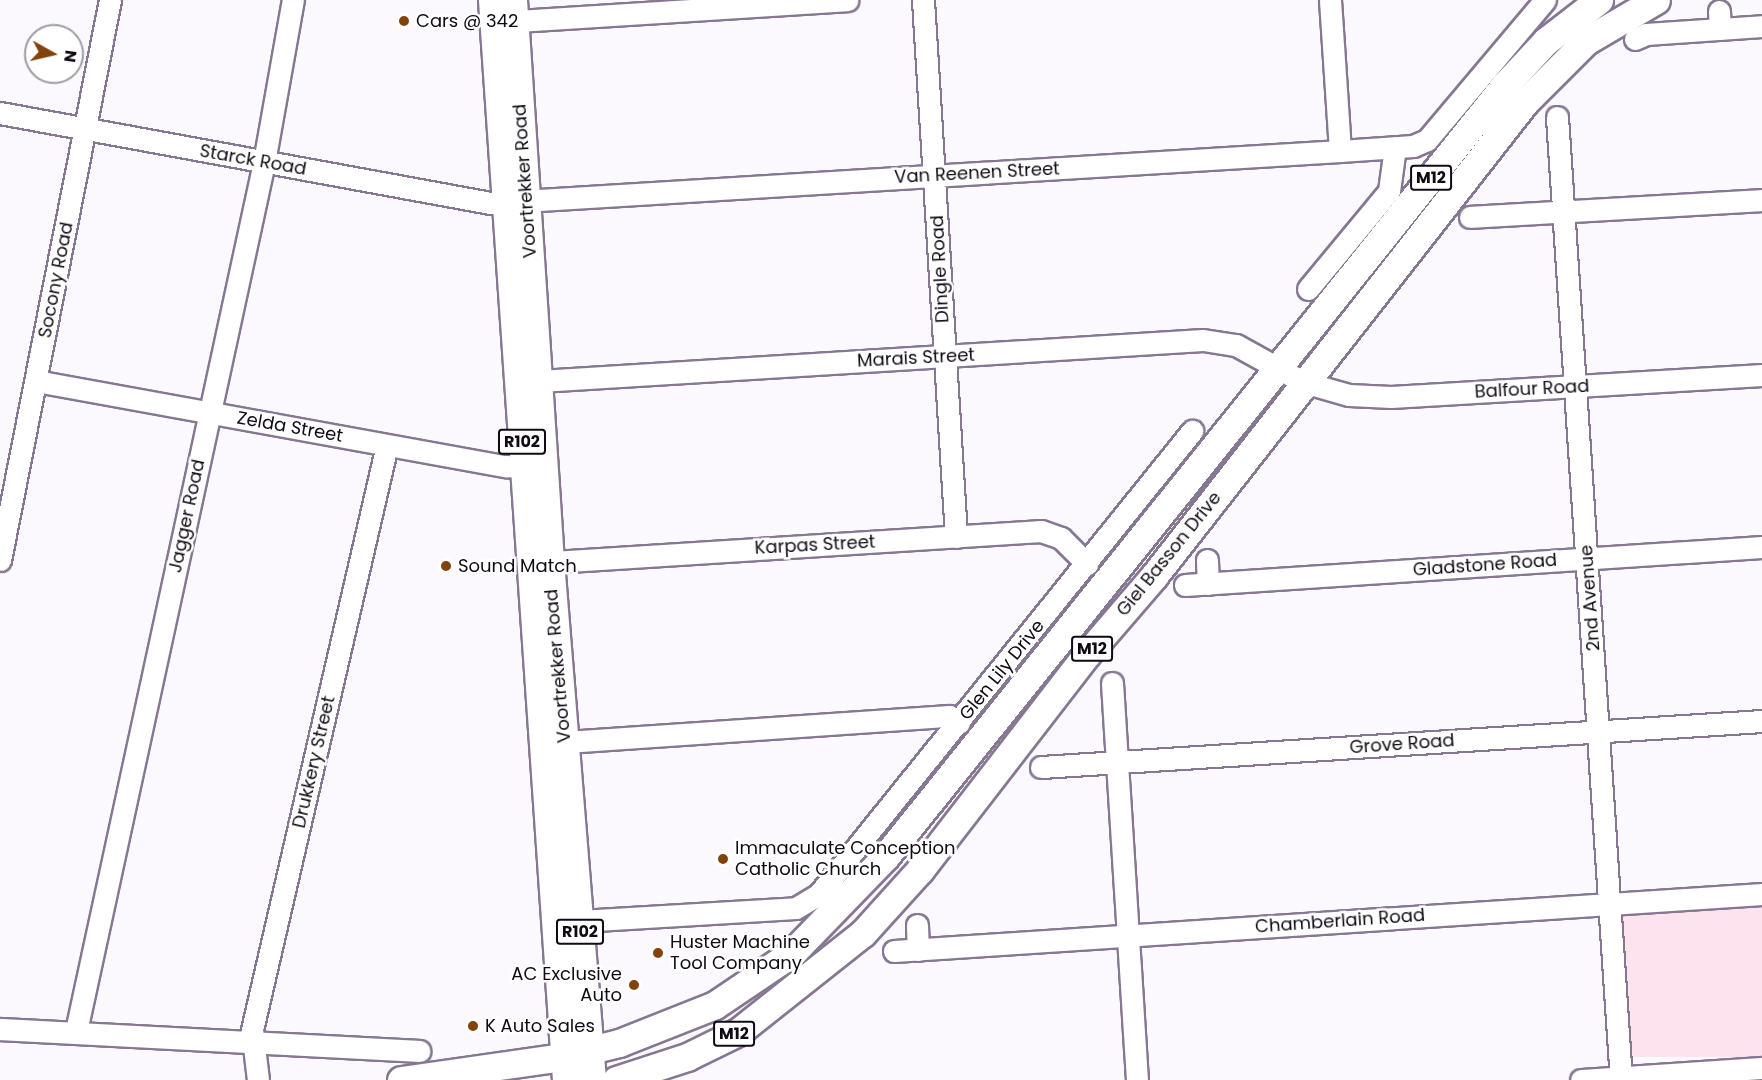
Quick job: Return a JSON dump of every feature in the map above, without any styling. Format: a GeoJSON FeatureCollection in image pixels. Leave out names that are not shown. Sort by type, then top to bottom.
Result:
{"type":"FeatureCollection","features":[{"type":"Feature","properties":{"kind":"main road","name":"Giel Basson Drive"},"geometry":{"type":"LineString","coordinates":[[573,1062],[681,1021],[715,1005],[754,982],[819,928],[894,847],[1504,86],[1546,41],[1599,0]]}},
{"type":"Feature","properties":{"kind":"main road","name":"Giel Basson Drive"},"geometry":{"type":"LineString","coordinates":[[616,1080],[687,1057],[738,1032],[863,933],[920,870],[1303,382],[1550,73],[1586,41],[1656,0]]}},
{"type":"Feature","properties":{"kind":"main road","name":"Voortrekker Road"},"geometry":{"type":"LineString","coordinates":[[503,11],[573,1062],[592,1080]]}},
{"type":"Feature","properties":{"kind":"main road","name":"Voortrekker Road"},"geometry":{"type":"LineString","coordinates":[[553,743],[579,921],[573,1062]]}},
{"type":"Feature","properties":{"kind":"main road","name":"M12"},"geometry":{"type":"LineString","coordinates":[[401,1080],[573,1062]]}},
{"type":"Feature","properties":{"kind":"street","name":"Socony Road"},"geometry":{"type":"LineString","coordinates":[[0,560],[110,0]]}},
{"type":"Feature","properties":{"kind":"street","name":"Jagger Road"},"geometry":{"type":"LineString","coordinates":[[76,1031],[264,162],[293,0]]}},
{"type":"Feature","properties":{"kind":"street"},"geometry":{"type":"LineString","coordinates":[[503,11],[847,0]]}},
{"type":"Feature","properties":{"kind":"street","name":"Dingle Road"},"geometry":{"type":"LineString","coordinates":[[923,0],[956,537]]}},
{"type":"Feature","properties":{"kind":"street"},"geometry":{"type":"LineString","coordinates":[[1330,0],[1340,152]]}},
{"type":"Feature","properties":{"kind":"street","name":"Van Reenen Street"},"geometry":{"type":"LineString","coordinates":[[517,201],[1395,147],[1427,140],[1545,0]]}},
{"type":"Feature","properties":{"kind":"street"},"geometry":{"type":"LineString","coordinates":[[1635,39],[1646,34],[1719,20],[1762,26]]}},
{"type":"Feature","properties":{"kind":"street","name":"Starck Road"},"geometry":{"type":"LineString","coordinates":[[0,113],[490,203],[517,201]]}},
{"type":"Feature","properties":{"kind":"street","name":"2nd Avenue"},"geometry":{"type":"LineString","coordinates":[[1557,117],[1621,1079]]}},
{"type":"Feature","properties":{"kind":"street"},"geometry":{"type":"LineString","coordinates":[[1308,289],[1389,191],[1395,147]]}},
{"type":"Feature","properties":{"kind":"street"},"geometry":{"type":"LineString","coordinates":[[1470,218],[1762,200]]}},
{"type":"Feature","properties":{"kind":"street","name":"Marais Street"},"geometry":{"type":"LineString","coordinates":[[529,382],[1214,340],[1236,345],[1303,382]]}},
{"type":"Feature","properties":{"kind":"street","name":"Balfour Road"},"geometry":{"type":"LineString","coordinates":[[1303,382],[1349,395],[1391,397],[1762,375]]}},
{"type":"Feature","properties":{"kind":"street","name":"Zelda Street"},"geometry":{"type":"LineString","coordinates":[[36,381],[387,445],[534,468]]}},
{"type":"Feature","properties":{"kind":"street","name":"Glen Lily Drive"},"geometry":{"type":"LineString","coordinates":[[579,921],[806,904],[819,894],[1192,431]]}},
{"type":"Feature","properties":{"kind":"street","name":"Drukkery Street"},"geometry":{"type":"LineString","coordinates":[[258,1080],[254,1043],[255,1019],[387,445]]}},
{"type":"Feature","properties":{"kind":"street","name":"Karpas Street"},"geometry":{"type":"LineString","coordinates":[[540,562],[1053,532],[1087,564]]}},
{"type":"Feature","properties":{"kind":"street","name":"Gladstone Road"},"geometry":{"type":"LineString","coordinates":[[1185,585],[1762,547]]}},
{"type":"Feature","properties":{"kind":"street"},"geometry":{"type":"LineString","coordinates":[[1207,560],[1208,584]]}},
{"type":"Feature","properties":{"kind":"street"},"geometry":{"type":"LineString","coordinates":[[1112,683],[1137,1080]]}},
{"type":"Feature","properties":{"kind":"street"},"geometry":{"type":"LineString","coordinates":[[553,743],[950,716],[959,723]]}},
{"type":"Feature","properties":{"kind":"street","name":"Grove Road"},"geometry":{"type":"LineString","coordinates":[[1041,767],[1762,721]]}},
{"type":"Feature","properties":{"kind":"street","name":"Chamberlain Road"},"geometry":{"type":"LineString","coordinates":[[894,951],[1762,894]]}},
{"type":"Feature","properties":{"kind":"street"},"geometry":{"type":"LineString","coordinates":[[917,925],[918,950]]}},
{"type":"Feature","properties":{"kind":"street"},"geometry":{"type":"LineString","coordinates":[[0,1029],[76,1031],[419,1051]]}},
{"type":"Feature","properties":{"kind":"street"},"geometry":{"type":"LineString","coordinates":[[1581,1080],[1762,1068]]}},
{"type":"Feature","properties":{"kind":"shaded area"},"geometry":{"type":"Polygon","coordinates":[[[1623,906],[1762,906],[1762,1057],[1623,1057],[1623,906]]]}},
{"type":"Feature","properties":{"kind":"place","name":"Cars @ 342"},"geometry":{"type":"Point","coordinates":[404,21]}},
{"type":"Feature","properties":{"kind":"place","name":"Sound Match"},"geometry":{"type":"Point","coordinates":[446,566]}},
{"type":"Feature","properties":{"kind":"place","name":"Immaculate Conception Catholic Church"},"geometry":{"type":"Point","coordinates":[723,859]}},
{"type":"Feature","properties":{"kind":"place","name":"Huster Machine Tool Company"},"geometry":{"type":"Point","coordinates":[658,953]}},
{"type":"Feature","properties":{"kind":"place","name":"AC Exclusive Auto"},"geometry":{"type":"Point","coordinates":[634,985]}},
{"type":"Feature","properties":{"kind":"place","name":"K Auto Sales"},"geometry":{"type":"Point","coordinates":[473,1026]}}]}
